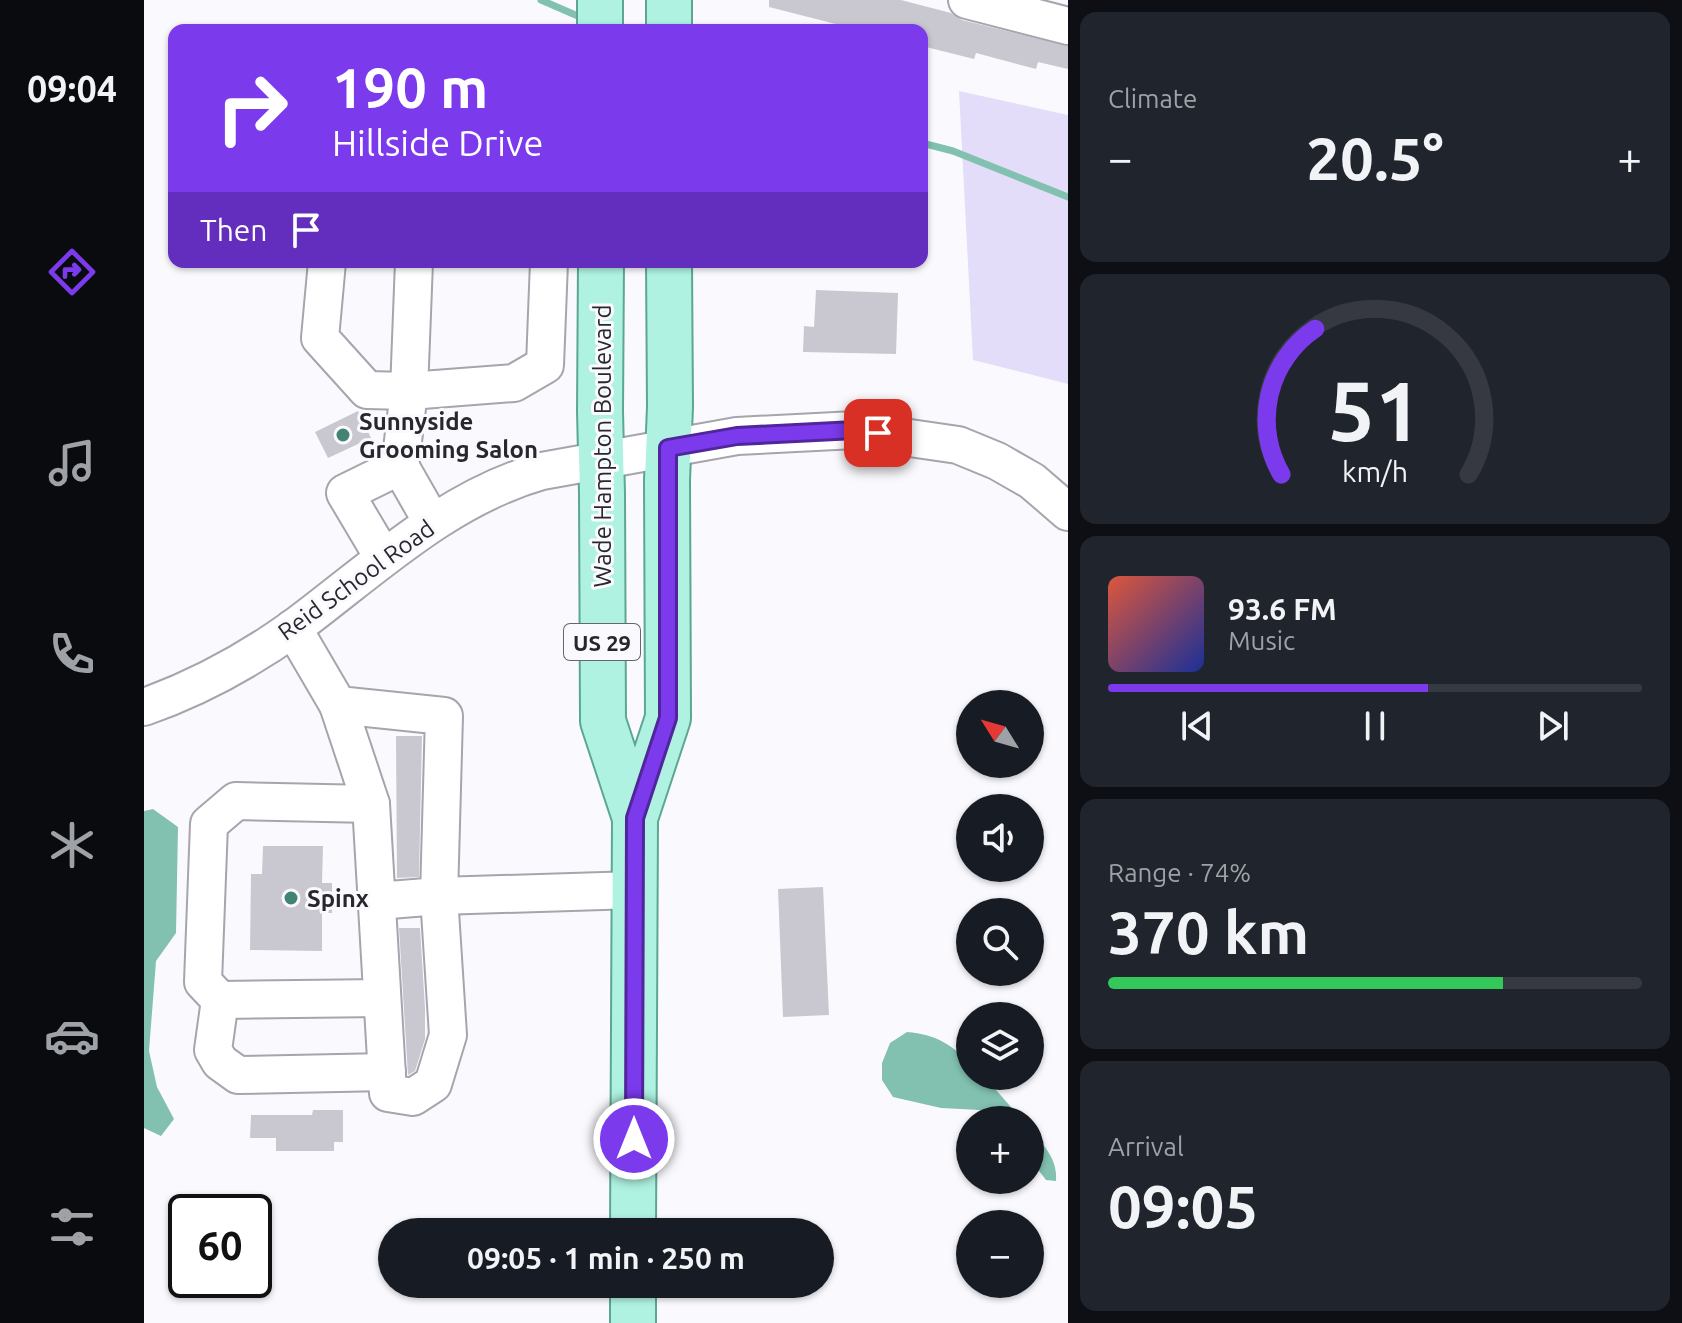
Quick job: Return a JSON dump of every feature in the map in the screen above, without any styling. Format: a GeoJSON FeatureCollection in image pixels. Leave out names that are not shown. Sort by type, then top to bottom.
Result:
{"type":"FeatureCollection","features":[{"type":"Feature","properties":{"kind":"main road"},"geometry":{"type":"LineString","coordinates":[[600,0],[600,24]]}},
{"type":"Feature","properties":{"kind":"main road"},"geometry":{"type":"LineString","coordinates":[[669,0],[669,24]]}},
{"type":"Feature","properties":{"kind":"main road","name":"Wade Hampton Boulevard"},"geometry":{"type":"LineString","coordinates":[[601,268],[603,721],[635,818],[633,1218]]}},
{"type":"Feature","properties":{"kind":"main road","name":"Wade Hampton Boulevard"},"geometry":{"type":"LineString","coordinates":[[635,818],[668,718],[669,268]]}},
{"type":"Feature","properties":{"kind":"main road"},"geometry":{"type":"LineString","coordinates":[[633,1298],[633,1323]]}},
{"type":"Feature","properties":{"kind":"street"},"geometry":{"type":"LineString","coordinates":[[967,0],[1068,26]]}},
{"type":"Feature","properties":{"kind":"street"},"geometry":{"type":"LineString","coordinates":[[326,268],[320,338],[367,390],[409,391],[514,383],[545,365],[549,268]]}},
{"type":"Feature","properties":{"kind":"street"},"geometry":{"type":"LineString","coordinates":[[414,268],[409,391],[400,466],[432,522]]}},
{"type":"Feature","properties":{"kind":"street","name":"Reid School Road"},"geometry":{"type":"LineString","coordinates":[[144,707],[199,685],[236,665],[293,628],[432,522],[481,495],[527,475],[737,436],[855,430],[958,445],[997,461],[1032,481],[1068,512]]}},
{"type":"Feature","properties":{"kind":"street"},"geometry":{"type":"LineString","coordinates":[[383,557],[345,493],[400,466]]}},
{"type":"Feature","properties":{"kind":"street"},"geometry":{"type":"LineString","coordinates":[[293,628],[338,705],[371,804],[388,1093],[413,1097],[433,1084],[448,1035],[439,896],[444,716],[338,705]]}},
{"type":"Feature","properties":{"kind":"street"},"geometry":{"type":"LineString","coordinates":[[371,804],[236,801],[209,824],[203,982],[220,1000],[382,998]]}},
{"type":"Feature","properties":{"kind":"street"},"geometry":{"type":"LineString","coordinates":[[377,901],[635,890]]}},
{"type":"Feature","properties":{"kind":"street"},"geometry":{"type":"LineString","coordinates":[[220,1000],[213,1050],[220,1062],[238,1075],[387,1072]]}},
{"type":"Feature","properties":{"kind":"shaded area"},"geometry":{"type":"Polygon","coordinates":[[[959,91],[1068,115],[1068,384],[973,360],[959,91]]]}},
{"type":"Feature","properties":{"kind":"shaded area"},"geometry":{"type":"Polygon","coordinates":[[[153,809],[178,827],[176,933],[156,961],[149,1051],[157,1087],[174,1119],[161,1136],[144,1128],[144,811],[153,809]]]}},
{"type":"Feature","properties":{"kind":"shaded area"},"geometry":{"type":"Polygon","coordinates":[[[907,1032],[942,1041],[956,1051],[956,1090],[996,1090],[1010,1106],[941,1108],[893,1097],[882,1080],[882,1063],[890,1043],[907,1032]]]}},
{"type":"Feature","properties":{"kind":"shaded area"},"geometry":{"type":"Polygon","coordinates":[[[1044,1146],[1056,1173],[1056,1181],[1046,1180],[1044,1146]]]}},
{"type":"Feature","properties":{"kind":"building"},"geometry":{"type":"Polygon","coordinates":[[[769,0],[901,0],[951,13],[962,20],[1068,46],[1068,69],[1038,62],[1036,69],[976,53],[974,59],[928,48],[928,24],[836,24],[769,7],[769,0]]]}},
{"type":"Feature","properties":{"kind":"building"},"geometry":{"type":"Polygon","coordinates":[[[816,290],[898,293],[896,354],[803,352],[804,326],[814,327],[816,290]]]}},
{"type":"Feature","properties":{"kind":"building","name":"Sunnyside Grooming Salon"},"geometry":{"type":"Polygon","coordinates":[[[358,411],[371,438],[328,458],[315,432],[358,411]]]}},
{"type":"Feature","properties":{"kind":"building","name":"Spinx"},"geometry":{"type":"Polygon","coordinates":[[[396,736],[422,736],[419,877],[397,878],[396,736]]]}},
{"type":"Feature","properties":{"kind":"building","name":"Spinx"},"geometry":{"type":"Polygon","coordinates":[[[263,846],[323,846],[322,883],[332,883],[332,913],[322,913],[322,951],[250,950],[251,874],[262,874],[263,846]]]}},
{"type":"Feature","properties":{"kind":"building"},"geometry":{"type":"Polygon","coordinates":[[[823,887],[829,1015],[783,1017],[778,889],[823,887]]]}},
{"type":"Feature","properties":{"kind":"building"},"geometry":{"type":"Polygon","coordinates":[[[399,928],[420,928],[425,1008],[425,1039],[415,1071],[408,1075],[399,928]]]}},
{"type":"Feature","properties":{"kind":"building"},"geometry":{"type":"Polygon","coordinates":[[[313,1110],[343,1110],[343,1142],[334,1142],[334,1151],[276,1151],[276,1138],[250,1138],[251,1115],[312,1115],[313,1110]]]}},
{"type":"Feature","properties":{"kind":"waterway"},"geometry":{"type":"LineString","coordinates":[[541,0],[587,20]]}},
{"type":"Feature","properties":{"kind":"waterway"},"geometry":{"type":"LineString","coordinates":[[928,145],[953,151],[1068,197]]}},
{"type":"Feature","properties":{"kind":"place","name":"Sunnyside Grooming Salon"},"geometry":{"type":"Point","coordinates":[343,435]}},
{"type":"Feature","properties":{"kind":"place","name":"Spinx"},"geometry":{"type":"Point","coordinates":[291,898]}},
{"type":"Feature","properties":{"kind":"route"},"geometry":{"type":"LineString","coordinates":[[634,1139],[635,818],[668,718],[668,448],[737,436],[855,430],[878,433]]}}]}
